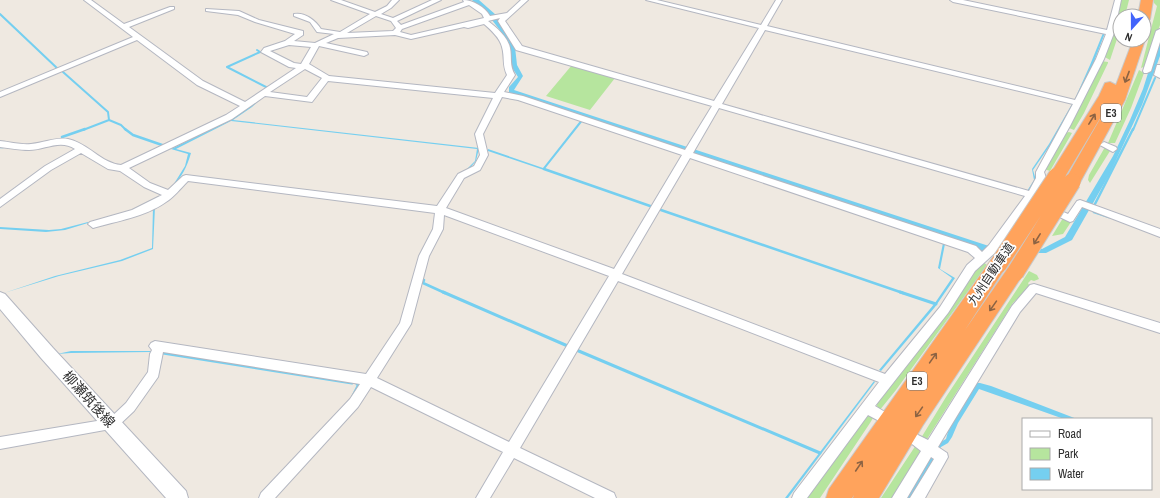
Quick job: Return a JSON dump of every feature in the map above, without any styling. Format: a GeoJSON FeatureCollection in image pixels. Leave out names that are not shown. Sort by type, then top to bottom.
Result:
{"type":"FeatureCollection","features":[{"type":"Feature","properties":{"kind":"highway","name":"九州自動車道"},"geometry":{"type":"LineString","coordinates":[[1064,179],[1106,96],[1123,48]]}},
{"type":"Feature","properties":{"kind":"highway","name":"九州自動車道"},"geometry":{"type":"LineString","coordinates":[[838,498],[998,266],[1064,179],[1118,100],[1136,48]]}},
{"type":"Feature","properties":{"kind":"highway","name":"九州自動車道"},"geometry":{"type":"LineString","coordinates":[[865,498],[915,418],[998,266]]}},
{"type":"Feature","properties":{"kind":"main road","name":"柳瀬筑後線"},"geometry":{"type":"LineString","coordinates":[[0,298],[47,353],[179,498]]}},
{"type":"Feature","properties":{"kind":"street"},"geometry":{"type":"LineString","coordinates":[[87,0],[139,37],[200,84],[246,106]]}},
{"type":"Feature","properties":{"kind":"street"},"geometry":{"type":"LineString","coordinates":[[334,0],[393,20],[433,1]]}},
{"type":"Feature","properties":{"kind":"street"},"geometry":{"type":"LineString","coordinates":[[122,168],[229,118],[303,66],[317,45],[389,7],[396,0]]}},
{"type":"Feature","properties":{"kind":"street"},"geometry":{"type":"LineString","coordinates":[[525,0],[501,21],[519,48],[1030,197],[1070,219],[1080,203],[1160,232]]}},
{"type":"Feature","properties":{"kind":"street"},"geometry":{"type":"LineString","coordinates":[[649,0],[1078,103]]}},
{"type":"Feature","properties":{"kind":"street"},"geometry":{"type":"LineString","coordinates":[[483,498],[779,0]]}},
{"type":"Feature","properties":{"kind":"street"},"geometry":{"type":"LineString","coordinates":[[953,0],[1110,33]]}},
{"type":"Feature","properties":{"kind":"street"},"geometry":{"type":"LineString","coordinates":[[998,266],[994,248],[1030,197],[1041,178],[1040,172],[1069,130],[1078,103],[1100,58],[1110,33],[1117,0]]}},
{"type":"Feature","properties":{"kind":"street"},"geometry":{"type":"LineString","coordinates":[[296,15],[312,21],[319,30],[329,31],[338,35],[398,31],[468,1],[486,13],[488,18]]}},
{"type":"Feature","properties":{"kind":"street"},"geometry":{"type":"LineString","coordinates":[[123,27],[172,8]]}},
{"type":"Feature","properties":{"kind":"street"},"geometry":{"type":"LineString","coordinates":[[208,10],[238,13],[257,21],[300,34],[288,43],[265,52],[292,65],[303,66],[329,79]]}},
{"type":"Feature","properties":{"kind":"street"},"geometry":{"type":"LineString","coordinates":[[393,20],[398,31],[411,37],[509,14]]}},
{"type":"Feature","properties":{"kind":"street"},"geometry":{"type":"LineString","coordinates":[[266,498],[354,403],[405,324],[424,256],[438,229],[440,210],[461,176],[477,168],[484,155],[479,134],[502,87],[511,75],[505,65],[506,46],[489,24],[485,22],[468,26],[464,24]]}},
{"type":"Feature","properties":{"kind":"street"},"geometry":{"type":"LineString","coordinates":[[1147,71],[1160,30]]}},
{"type":"Feature","properties":{"kind":"street"},"geometry":{"type":"LineString","coordinates":[[0,95],[139,37]]}},
{"type":"Feature","properties":{"kind":"street"},"geometry":{"type":"LineString","coordinates":[[288,43],[317,45],[364,54]]}},
{"type":"Feature","properties":{"kind":"street"},"geometry":{"type":"LineString","coordinates":[[1160,67],[1158,75],[1160,76]]}},
{"type":"Feature","properties":{"kind":"street"},"geometry":{"type":"LineString","coordinates":[[264,94],[309,100],[326,78],[520,98],[972,249],[998,266]]}},
{"type":"Feature","properties":{"kind":"street"},"geometry":{"type":"LineString","coordinates":[[0,144],[31,147],[66,141],[111,167],[122,168],[147,185],[170,195]]}},
{"type":"Feature","properties":{"kind":"street"},"geometry":{"type":"LineString","coordinates":[[1104,145],[1113,149]]}},
{"type":"Feature","properties":{"kind":"street"},"geometry":{"type":"LineString","coordinates":[[0,204],[48,168],[81,149]]}},
{"type":"Feature","properties":{"kind":"street"},"geometry":{"type":"LineString","coordinates":[[93,224],[135,213],[163,200],[170,195],[186,178],[440,210],[615,275],[887,380]]}},
{"type":"Feature","properties":{"kind":"street"},"geometry":{"type":"LineString","coordinates":[[799,498],[887,380],[944,310],[971,268],[998,266]]}},
{"type":"Feature","properties":{"kind":"street"},"geometry":{"type":"LineString","coordinates":[[898,498],[1016,309],[1034,288],[1160,328]]}},
{"type":"Feature","properties":{"kind":"street"},"geometry":{"type":"LineString","coordinates":[[0,443],[112,424],[130,407],[154,373],[157,346],[369,380],[609,498]]}},
{"type":"Feature","properties":{"kind":"street"},"geometry":{"type":"LineString","coordinates":[[867,407],[880,416]]}},
{"type":"Feature","properties":{"kind":"street"},"geometry":{"type":"LineString","coordinates":[[916,440],[942,457],[917,498]]}},
{"type":"Feature","properties":{"kind":"green space"},"geometry":{"type":"Polygon","coordinates":[[[1121,0],[1129,0],[1127,8],[1119,8],[1121,0]]]}},
{"type":"Feature","properties":{"kind":"green space"},"geometry":{"type":"Polygon","coordinates":[[[1154,0],[1160,0],[1160,25],[1146,66],[1141,68],[1146,48],[1152,48],[1152,25],[1157,6],[1154,3],[1154,0]]]}},
{"type":"Feature","properties":{"kind":"green space"},"geometry":{"type":"Polygon","coordinates":[[[1112,35],[1112,48],[1114,48],[1110,60],[1103,56],[1112,35]]]}},
{"type":"Feature","properties":{"kind":"green space"},"geometry":{"type":"Polygon","coordinates":[[[1101,61],[1108,63],[1084,113],[1074,130],[1069,128],[1094,79],[1101,61]]]}},
{"type":"Feature","properties":{"kind":"green space"},"geometry":{"type":"Polygon","coordinates":[[[572,65],[615,78],[590,110],[546,96],[572,65]]]}},
{"type":"Feature","properties":{"kind":"green space"},"geometry":{"type":"Polygon","coordinates":[[[1139,70],[1144,73],[1131,108],[1115,143],[1108,143],[1139,70]]]}},
{"type":"Feature","properties":{"kind":"green space"},"geometry":{"type":"Polygon","coordinates":[[[1065,133],[1072,133],[1050,171],[1044,169],[1065,133]]]}},
{"type":"Feature","properties":{"kind":"green space"},"geometry":{"type":"Polygon","coordinates":[[[1105,147],[1110,151],[1090,183],[1088,180],[1089,175],[1105,147]]]}},
{"type":"Feature","properties":{"kind":"green space"},"geometry":{"type":"Polygon","coordinates":[[[1063,218],[1071,222],[1063,234],[1052,236],[1063,218]]]}},
{"type":"Feature","properties":{"kind":"green space"},"geometry":{"type":"Polygon","coordinates":[[[983,262],[987,265],[879,411],[876,403],[971,274],[983,262]]]}},
{"type":"Feature","properties":{"kind":"green space"},"geometry":{"type":"Polygon","coordinates":[[[1029,271],[1037,275],[1039,279],[1034,281],[1031,280],[1028,283],[1030,287],[1013,303],[927,439],[921,438],[946,397],[1029,271]]]}},
{"type":"Feature","properties":{"kind":"green space"},"geometry":{"type":"Polygon","coordinates":[[[866,414],[871,414],[873,418],[820,498],[803,498],[866,414]]]}},
{"type":"Feature","properties":{"kind":"green space"},"geometry":{"type":"Polygon","coordinates":[[[916,445],[924,451],[897,498],[881,498],[916,445]]]}},
{"type":"Feature","properties":{"kind":"water"},"geometry":{"type":"Polygon","coordinates":[[[472,0],[479,0],[496,15],[511,38],[515,47],[517,65],[523,76],[514,90],[998,249],[1042,249],[1065,237],[1113,156],[1130,120],[1143,89],[1160,35],[1160,56],[1142,105],[1109,175],[1072,240],[1046,253],[982,253],[509,94],[509,87],[518,77],[511,66],[510,46],[508,41],[489,16],[472,0]]]}},
{"type":"Feature","properties":{"kind":"water"},"geometry":{"type":"Polygon","coordinates":[[[1103,33],[1105,33],[1087,80],[1074,101],[1103,33]]]}},
{"type":"Feature","properties":{"kind":"water"},"geometry":{"type":"Polygon","coordinates":[[[264,96],[252,107],[233,120],[479,148],[476,161],[469,169],[467,169],[475,161],[477,149],[231,121],[176,149],[191,153],[184,172],[172,187],[185,166],[188,154],[171,149],[230,120],[264,96]]]}},
{"type":"Feature","properties":{"kind":"water"},"geometry":{"type":"Polygon","coordinates":[[[1072,104],[1073,105],[1062,128],[1033,170],[1036,180],[1029,191],[1027,191],[1034,180],[1032,169],[1049,144],[1072,104]]]}},
{"type":"Feature","properties":{"kind":"water"},"geometry":{"type":"Polygon","coordinates":[[[580,121],[582,122],[544,170],[488,151],[488,149],[543,168],[580,121]]]}},
{"type":"Feature","properties":{"kind":"water"},"geometry":{"type":"Polygon","coordinates":[[[153,207],[155,207],[153,249],[122,261],[59,276],[4,293],[55,276],[120,260],[152,248],[153,207]]]}},
{"type":"Feature","properties":{"kind":"water"},"geometry":{"type":"Polygon","coordinates":[[[88,222],[65,230],[46,232],[0,229],[0,227],[49,230],[61,229],[88,222]]]}},
{"type":"Feature","properties":{"kind":"water"},"geometry":{"type":"Polygon","coordinates":[[[943,243],[945,244],[940,269],[955,278],[935,307],[881,371],[879,370],[935,303],[952,278],[938,268],[943,243]]]}},
{"type":"Feature","properties":{"kind":"water"},"geometry":{"type":"Polygon","coordinates":[[[71,351],[152,351],[57,354],[71,351]]]}},
{"type":"Feature","properties":{"kind":"water"},"geometry":{"type":"Polygon","coordinates":[[[874,381],[875,382],[788,498],[785,498],[874,381]]]}},
{"type":"Feature","properties":{"kind":"water"},"geometry":{"type":"Polygon","coordinates":[[[976,383],[991,386],[1074,418],[1061,418],[979,389],[958,423],[952,437],[948,443],[941,447],[911,498],[904,498],[937,444],[946,439],[950,424],[976,383]]]}},
{"type":"Feature","properties":{"kind":"waterway"},"geometry":{"type":"LineString","coordinates":[[0,14],[58,69]]}},
{"type":"Feature","properties":{"kind":"waterway"},"geometry":{"type":"LineString","coordinates":[[257,50],[260,52],[227,67],[268,88]]}},
{"type":"Feature","properties":{"kind":"waterway"},"geometry":{"type":"LineString","coordinates":[[63,72],[108,112],[109,120]]}},
{"type":"Feature","properties":{"kind":"waterway"},"geometry":{"type":"LineString","coordinates":[[1133,130],[1155,78]]}},
{"type":"Feature","properties":{"kind":"waterway"},"geometry":{"type":"LineString","coordinates":[[83,130],[109,120]]}},
{"type":"Feature","properties":{"kind":"waterway"},"geometry":{"type":"LineString","coordinates":[[109,120],[121,125],[125,129]]}},
{"type":"Feature","properties":{"kind":"waterway"},"geometry":{"type":"LineString","coordinates":[[62,137],[85,129]]}},
{"type":"Feature","properties":{"kind":"waterway"},"geometry":{"type":"LineString","coordinates":[[125,129],[133,135],[165,146]]}},
{"type":"Feature","properties":{"kind":"waterway"},"geometry":{"type":"LineString","coordinates":[[1095,204],[1133,129]]}},
{"type":"Feature","properties":{"kind":"waterway"},"geometry":{"type":"LineString","coordinates":[[544,169],[653,207]]}},
{"type":"Feature","properties":{"kind":"waterway"},"geometry":{"type":"LineString","coordinates":[[658,209],[903,293]]}},
{"type":"Feature","properties":{"kind":"waterway"},"geometry":{"type":"LineString","coordinates":[[1094,212],[1109,217]]}},
{"type":"Feature","properties":{"kind":"waterway"},"geometry":{"type":"LineString","coordinates":[[424,280],[423,283],[445,293]]}},
{"type":"Feature","properties":{"kind":"waterway"},"geometry":{"type":"LineString","coordinates":[[443,292],[570,347]]}},
{"type":"Feature","properties":{"kind":"waterway"},"geometry":{"type":"LineString","coordinates":[[903,293],[936,304]]}},
{"type":"Feature","properties":{"kind":"waterway"},"geometry":{"type":"LineString","coordinates":[[574,349],[820,453]]}},
{"type":"Feature","properties":{"kind":"waterway"},"geometry":{"type":"LineString","coordinates":[[163,353],[352,383]]}},
{"type":"Feature","properties":{"kind":"waterway"},"geometry":{"type":"LineString","coordinates":[[353,396],[359,384],[357,384]]}}]}
